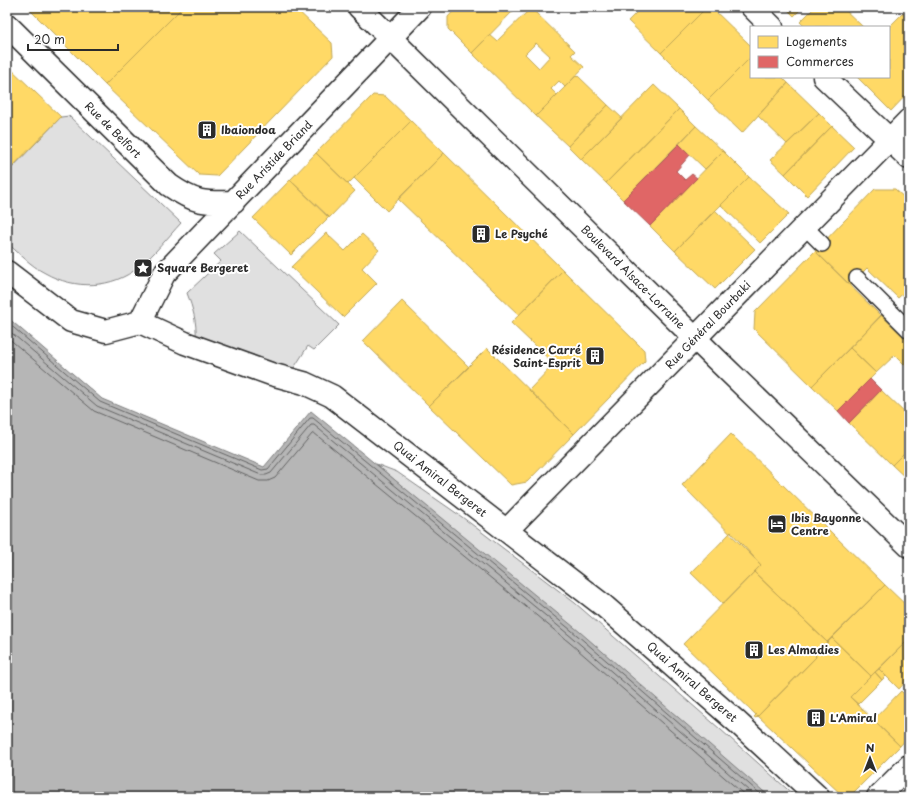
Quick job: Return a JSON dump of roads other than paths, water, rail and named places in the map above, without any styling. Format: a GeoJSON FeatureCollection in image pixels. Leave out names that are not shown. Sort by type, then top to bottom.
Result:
{"type":"FeatureCollection","features":[{"type":"Feature","properties":{"kind":"street","name":"Boulevard Alsace-Lorraine"},"geometry":{"type":"LineString","coordinates":[[358,7],[909,546]]}},
{"type":"Feature","properties":{"kind":"street","name":"Rue Aristide Briand"},"geometry":{"type":"LineString","coordinates":[[140,322],[164,274],[361,69],[389,37],[420,7]]}},
{"type":"Feature","properties":{"kind":"street"},"geometry":{"type":"LineString","coordinates":[[752,7],[771,26]]}},
{"type":"Feature","properties":{"kind":"street","name":"Rue de Belfort"},"geometry":{"type":"LineString","coordinates":[[7,26],[169,185],[189,198],[211,203],[234,202]]}},
{"type":"Feature","properties":{"kind":"street"},"geometry":{"type":"LineString","coordinates":[[825,78],[909,158]]}},
{"type":"Feature","properties":{"kind":"street","name":"Rue Général Bourbaki"},"geometry":{"type":"LineString","coordinates":[[507,530],[909,120]]}},
{"type":"Feature","properties":{"kind":"street"},"geometry":{"type":"LineString","coordinates":[[7,272],[70,321],[106,331],[140,322]]}},
{"type":"Feature","properties":{"kind":"street","name":"Quai Amiral Bergeret"},"geometry":{"type":"LineString","coordinates":[[140,322],[185,343],[271,374],[304,383],[332,396],[604,606],[657,651],[818,797]]}},
{"type":"Feature","properties":{"kind":"street"},"geometry":{"type":"LineString","coordinates":[[878,797],[909,766]]}},
{"type":"Feature","properties":{"kind":"lane"},"geometry":{"type":"LineString","coordinates":[[805,227],[822,244]]}},
{"type":"Feature","properties":{"kind":"lane"},"geometry":{"type":"LineString","coordinates":[[857,278],[909,330]]}},
{"type":"Feature","properties":{"kind":"water"},"geometry":{"type":"Polygon","coordinates":[[[7,317],[102,399],[264,467],[311,411],[580,632],[770,797],[7,797],[7,317]]]}},
{"type":"Feature","properties":{"kind":"place","name":"Ibaiondoa"},"geometry":{"type":"Point","coordinates":[207,130]}},
{"type":"Feature","properties":{"kind":"place","name":"Le Psyché"},"geometry":{"type":"Point","coordinates":[481,234]}},
{"type":"Feature","properties":{"kind":"place","name":"Square Bergeret"},"geometry":{"type":"Point","coordinates":[143,268]}},
{"type":"Feature","properties":{"kind":"place","name":"Résidence Carré Saint-Esprit"},"geometry":{"type":"Point","coordinates":[595,356]}},
{"type":"Feature","properties":{"kind":"place","name":"Ibis Bayonne Centre"},"geometry":{"type":"Point","coordinates":[777,524]}},
{"type":"Feature","properties":{"kind":"place","name":"Les Almadies"},"geometry":{"type":"Point","coordinates":[754,650]}},
{"type":"Feature","properties":{"kind":"place","name":"L'Amiral"},"geometry":{"type":"Point","coordinates":[816,718]}}]}
